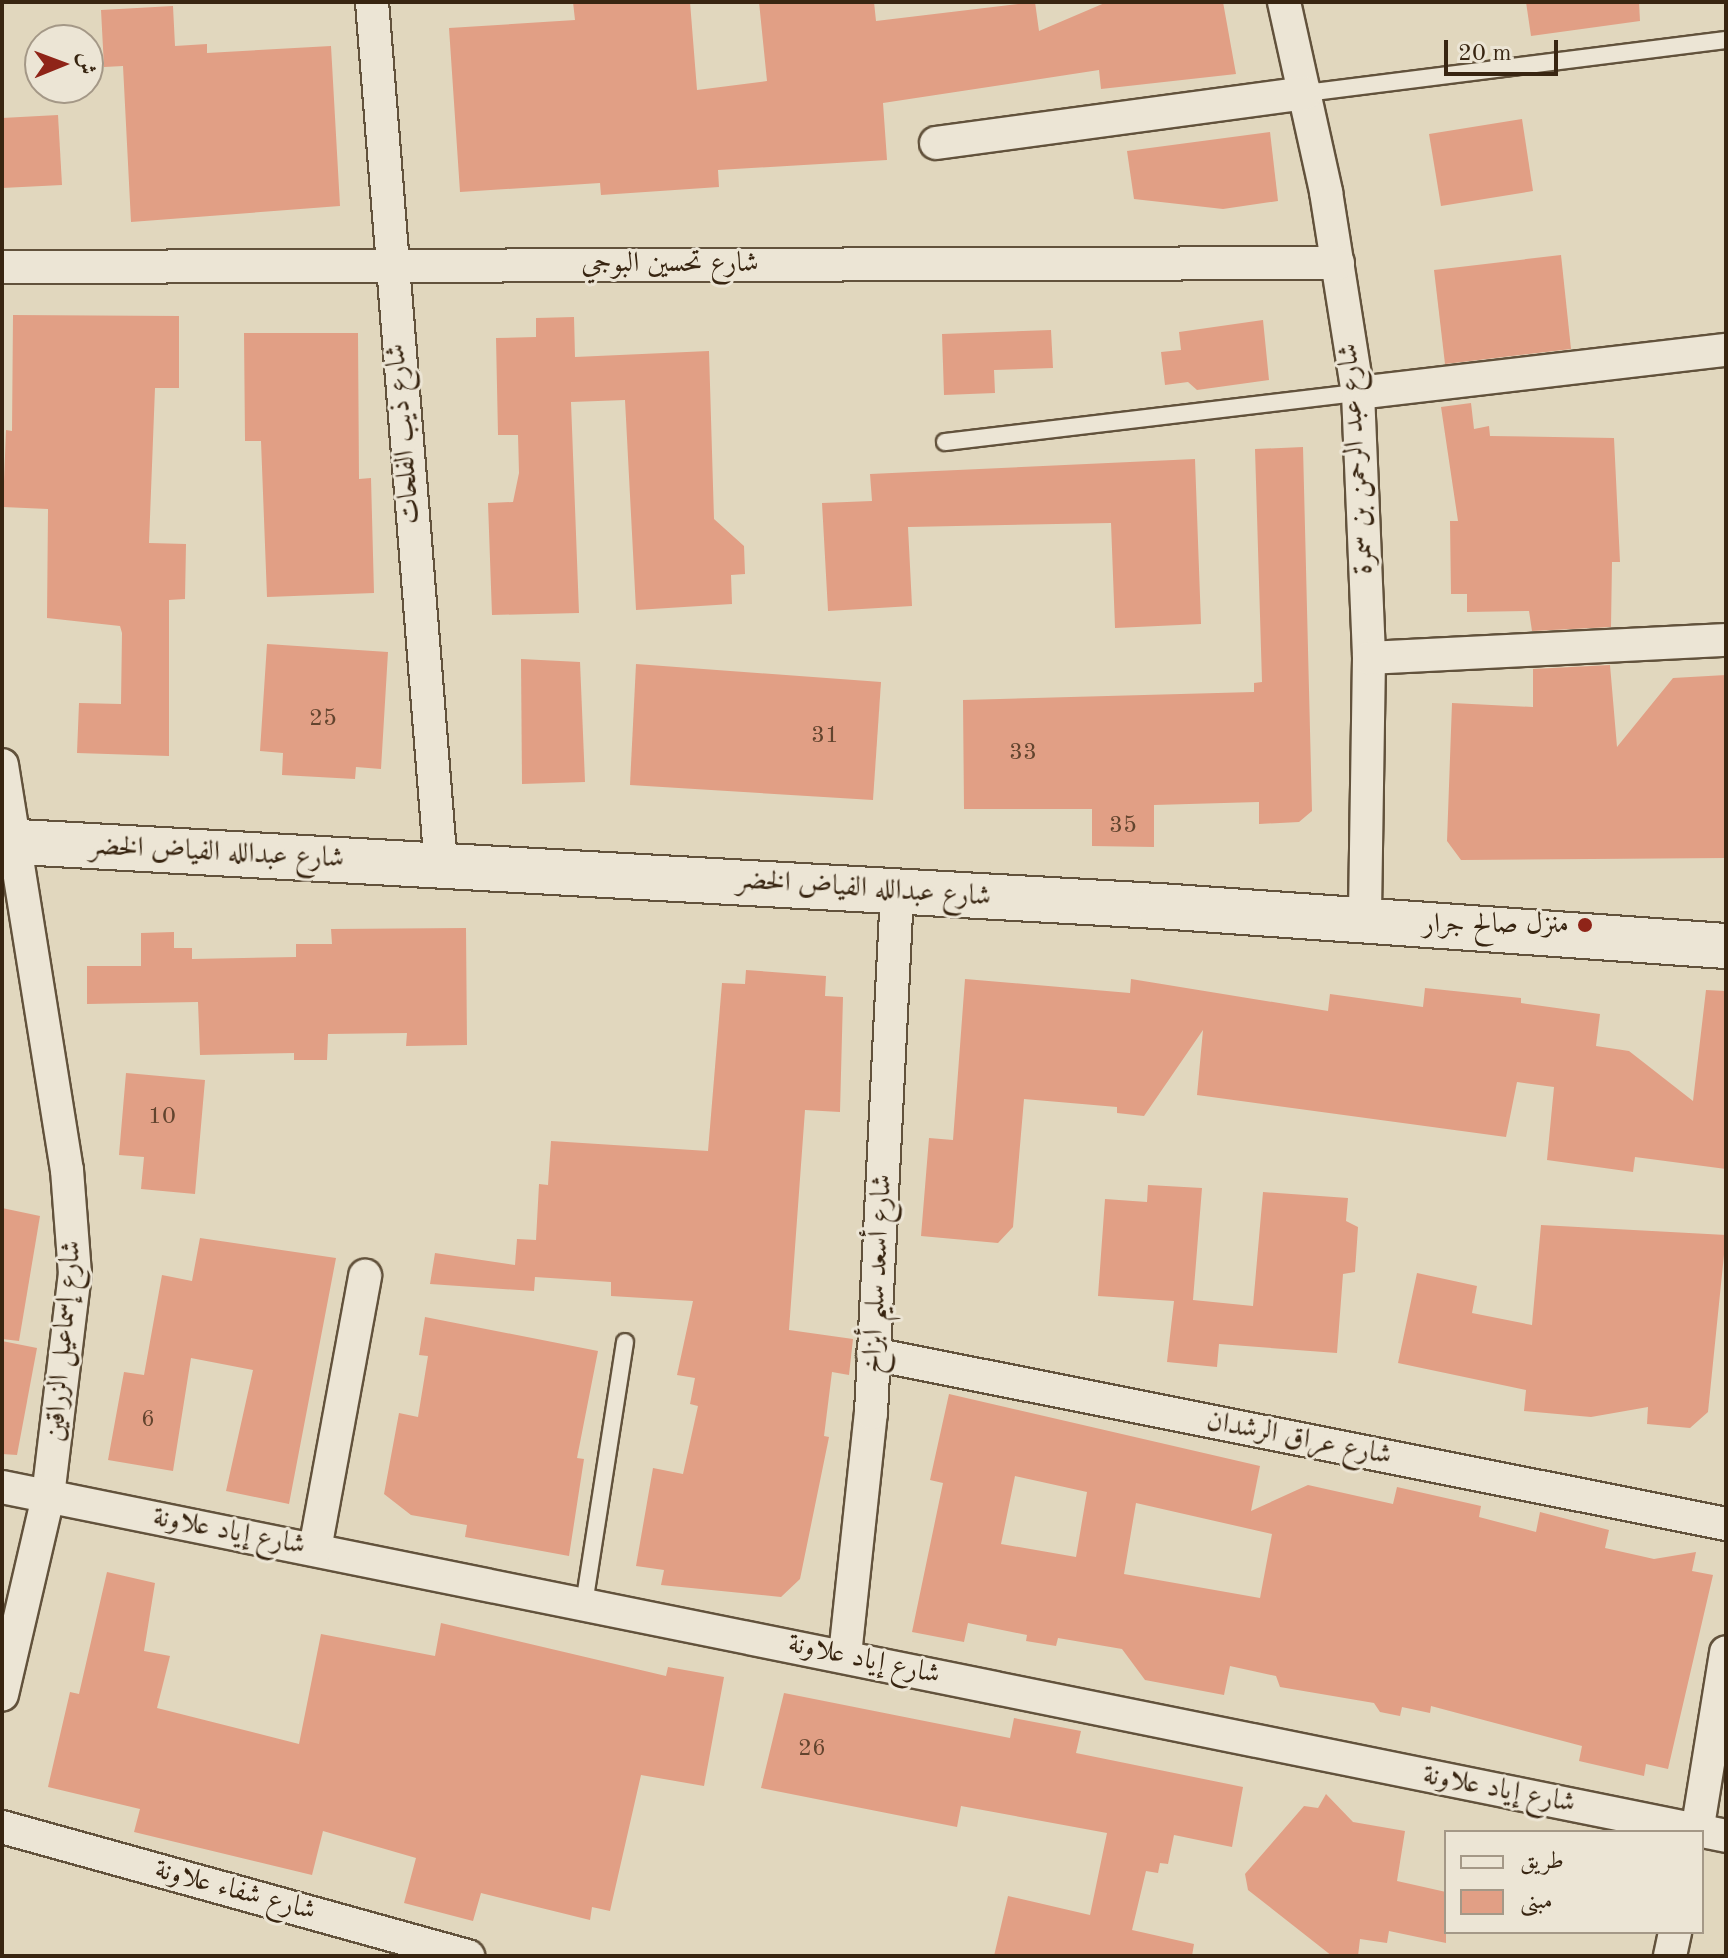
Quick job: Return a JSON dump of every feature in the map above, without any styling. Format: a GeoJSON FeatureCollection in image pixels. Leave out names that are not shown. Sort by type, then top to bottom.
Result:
{"type":"FeatureCollection","features":[{"type":"Feature","properties":{"kind":"street","name":"شارع ذيب الفلحات"},"geometry":{"type":"LineString","coordinates":[[372,2],[389,266],[441,867]]}},
{"type":"Feature","properties":{"kind":"street","name":"شارع عبد الرحمن بن سمرة"},"geometry":{"type":"LineString","coordinates":[[1284,2],[1306,93],[1338,263],[1358,393],[1369,658],[1365,922]]}},
{"type":"Feature","properties":{"kind":"street"},"geometry":{"type":"LineString","coordinates":[[936,143],[1306,93]]}},
{"type":"Feature","properties":{"kind":"street","name":"شارع تحسين البوجي"},"geometry":{"type":"LineString","coordinates":[[2,267],[1338,263]]}},
{"type":"Feature","properties":{"kind":"street"},"geometry":{"type":"LineString","coordinates":[[1358,393],[1726,350]]}},
{"type":"Feature","properties":{"kind":"street"},"geometry":{"type":"LineString","coordinates":[[1369,658],[1726,640]]}},
{"type":"Feature","properties":{"kind":"street","name":"شارع إسماعيل الزراقين"},"geometry":{"type":"LineString","coordinates":[[2,765],[9,841],[74,1222],[69,1353],[48,1497],[2,1695]]}},
{"type":"Feature","properties":{"kind":"street","name":"شارع عبدالله الفياض الخضر"},"geometry":{"type":"LineString","coordinates":[[9,841],[897,892],[1726,946]]}},
{"type":"Feature","properties":{"kind":"street","name":"شارع أسعد سليم أبزاخ"},"geometry":{"type":"LineString","coordinates":[[845,1655],[873,1354],[897,892]]}},
{"type":"Feature","properties":{"kind":"street"},"geometry":{"type":"LineString","coordinates":[[315,1549],[365,1276]]}},
{"type":"Feature","properties":{"kind":"street","name":"شارع عراق الرشدان"},"geometry":{"type":"LineString","coordinates":[[873,1354],[1726,1524]]}},
{"type":"Feature","properties":{"kind":"street","name":"شارع إياد علاونة"},"geometry":{"type":"LineString","coordinates":[[2,1487],[845,1655],[1697,1830]]}},
{"type":"Feature","properties":{"kind":"street"},"geometry":{"type":"LineString","coordinates":[[1707,1832],[1726,1652]]}},
{"type":"Feature","properties":{"kind":"street","name":"شارع شفاء علاونة"},"geometry":{"type":"LineString","coordinates":[[2,1827],[408,1948],[468,1956]]}},
{"type":"Feature","properties":{"kind":"street"},"geometry":{"type":"LineString","coordinates":[[1670,1956],[1675,1934]]}},
{"type":"Feature","properties":{"kind":"lane"},"geometry":{"type":"LineString","coordinates":[[1306,93],[1726,40]]}},
{"type":"Feature","properties":{"kind":"lane"},"geometry":{"type":"LineString","coordinates":[[945,442],[1358,393]]}},
{"type":"Feature","properties":{"kind":"lane"},"geometry":{"type":"LineString","coordinates":[[584,1604],[625,1342]]}},
{"type":"Feature","properties":{"kind":"building"},"geometry":{"type":"Polygon","coordinates":[[[573,2],[690,2],[697,90],[767,81],[759,2],[874,2],[876,21],[1035,2],[1039,31],[1107,2],[1223,2],[1236,74],[1101,89],[1099,70],[883,103],[887,160],[718,170],[719,187],[601,195],[600,183],[460,192],[449,28],[575,20],[573,2]]]}},
{"type":"Feature","properties":{"kind":"building"},"geometry":{"type":"Polygon","coordinates":[[[1526,2],[1639,2],[1640,21],[1531,36],[1526,2]]]}},
{"type":"Feature","properties":{"kind":"building"},"geometry":{"type":"Polygon","coordinates":[[[173,6],[175,46],[207,44],[207,53],[331,46],[340,206],[131,222],[123,66],[104,67],[101,10],[173,6]]]}},
{"type":"Feature","properties":{"kind":"building"},"geometry":{"type":"Polygon","coordinates":[[[58,115],[62,185],[2,188],[2,118],[58,115]]]}},
{"type":"Feature","properties":{"kind":"building"},"geometry":{"type":"Polygon","coordinates":[[[1522,119],[1533,191],[1441,206],[1429,134],[1522,119]]]}},
{"type":"Feature","properties":{"kind":"building"},"geometry":{"type":"Polygon","coordinates":[[[1270,132],[1278,201],[1223,209],[1134,199],[1127,151],[1270,132]]]}},
{"type":"Feature","properties":{"kind":"building"},"geometry":{"type":"Polygon","coordinates":[[[1561,255],[1571,349],[1445,364],[1434,270],[1561,255]]]}},
{"type":"Feature","properties":{"kind":"building"},"geometry":{"type":"Polygon","coordinates":[[[13,315],[179,316],[179,388],[155,388],[149,543],[186,544],[185,599],[169,600],[169,756],[77,753],[79,703],[121,704],[122,633],[120,626],[47,618],[48,509],[3,507],[6,430],[12,431],[13,315]]]}},
{"type":"Feature","properties":{"kind":"building"},"geometry":{"type":"Polygon","coordinates":[[[574,317],[575,357],[709,351],[714,519],[744,546],[745,574],[731,575],[732,604],[636,610],[625,400],[571,402],[579,613],[492,615],[488,503],[513,502],[519,473],[518,435],[498,435],[496,338],[536,337],[536,318],[574,317]]]}},
{"type":"Feature","properties":{"kind":"building"},"geometry":{"type":"Polygon","coordinates":[[[1263,320],[1269,380],[1197,390],[1188,382],[1165,385],[1161,352],[1181,350],[1179,332],[1263,320]]]}},
{"type":"Feature","properties":{"kind":"building"},"geometry":{"type":"Polygon","coordinates":[[[1051,330],[1053,368],[994,370],[995,393],[944,395],[942,334],[1051,330]]]}},
{"type":"Feature","properties":{"kind":"building"},"geometry":{"type":"Polygon","coordinates":[[[244,333],[358,333],[359,479],[371,478],[374,593],[267,597],[261,441],[245,441],[244,333]]]}},
{"type":"Feature","properties":{"kind":"building"},"geometry":{"type":"Polygon","coordinates":[[[1471,403],[1474,429],[1489,426],[1490,436],[1614,438],[1620,562],[1612,562],[1611,627],[1532,631],[1529,611],[1467,612],[1467,594],[1451,594],[1450,521],[1458,521],[1441,407],[1471,403]]]}},
{"type":"Feature","properties":{"kind":"building"},"geometry":{"type":"Polygon","coordinates":[[[1303,447],[1312,811],[1299,822],[1259,824],[1259,802],[1154,805],[1154,847],[1092,846],[1092,809],[964,809],[963,700],[1254,692],[1254,683],[1262,682],[1255,449],[1303,447]]]}},
{"type":"Feature","properties":{"kind":"building"},"geometry":{"type":"Polygon","coordinates":[[[1195,459],[1201,624],[1115,628],[1111,523],[908,527],[912,606],[828,611],[822,503],[872,501],[870,474],[1195,459]]]}},
{"type":"Feature","properties":{"kind":"building"},"geometry":{"type":"Polygon","coordinates":[[[267,644],[388,652],[381,769],[356,767],[355,779],[282,775],[283,753],[260,751],[267,644]]]}},
{"type":"Feature","properties":{"kind":"building"},"geometry":{"type":"Polygon","coordinates":[[[521,659],[580,662],[585,782],[522,784],[521,659]]]}},
{"type":"Feature","properties":{"kind":"building"},"geometry":{"type":"Polygon","coordinates":[[[636,664],[881,682],[873,800],[630,785],[636,664]]]}},
{"type":"Feature","properties":{"kind":"building"},"geometry":{"type":"Polygon","coordinates":[[[1610,665],[1617,747],[1673,678],[1726,675],[1726,858],[1461,860],[1447,841],[1452,703],[1533,707],[1533,669],[1610,665]]]}},
{"type":"Feature","properties":{"kind":"building"},"geometry":{"type":"Polygon","coordinates":[[[466,928],[467,1045],[406,1046],[407,1033],[328,1034],[327,1060],[294,1060],[294,1053],[200,1055],[198,1002],[87,1004],[87,966],[141,966],[141,933],[174,932],[174,948],[192,948],[192,959],[296,957],[296,944],[332,944],[331,929],[466,928]]]}},
{"type":"Feature","properties":{"kind":"building"},"geometry":{"type":"Polygon","coordinates":[[[746,970],[826,976],[825,996],[843,997],[840,1112],[805,1110],[789,1330],[853,1339],[849,1375],[832,1372],[824,1436],[829,1437],[800,1579],[781,1597],[661,1585],[664,1570],[636,1566],[653,1468],[683,1474],[698,1406],[690,1404],[695,1378],[677,1375],[693,1301],[611,1296],[611,1282],[535,1277],[534,1291],[430,1284],[435,1253],[515,1265],[517,1239],[536,1240],[539,1184],[548,1185],[551,1141],[708,1151],[722,983],[745,984],[746,970]]]}},
{"type":"Feature","properties":{"kind":"building"},"geometry":{"type":"Polygon","coordinates":[[[965,979],[1130,993],[1131,979],[1328,1011],[1330,994],[1423,1007],[1425,988],[1521,998],[1521,1003],[1600,1014],[1596,1046],[1629,1051],[1693,1101],[1706,990],[1726,991],[1726,1169],[1635,1157],[1633,1172],[1547,1160],[1554,1087],[1517,1082],[1506,1137],[1197,1095],[1203,1030],[1144,1116],[1117,1113],[1117,1107],[1024,1099],[1013,1227],[998,1243],[921,1236],[929,1138],[953,1140],[965,979]]]}},
{"type":"Feature","properties":{"kind":"building"},"geometry":{"type":"Polygon","coordinates":[[[126,1073],[205,1080],[195,1194],[141,1189],[144,1157],[119,1155],[126,1073]]]}},
{"type":"Feature","properties":{"kind":"building"},"geometry":{"type":"Polygon","coordinates":[[[1148,1185],[1202,1188],[1193,1300],[1253,1306],[1263,1192],[1348,1198],[1346,1221],[1358,1227],[1355,1272],[1343,1274],[1337,1353],[1219,1344],[1217,1367],[1167,1362],[1174,1301],[1098,1296],[1105,1199],[1147,1202],[1148,1185]]]}},
{"type":"Feature","properties":{"kind":"building"},"geometry":{"type":"Polygon","coordinates":[[[2,1208],[40,1216],[19,1341],[2,1339],[2,1208]]]}},
{"type":"Feature","properties":{"kind":"building"},"geometry":{"type":"Polygon","coordinates":[[[1541,1225],[1726,1235],[1708,1412],[1690,1428],[1647,1424],[1648,1407],[1591,1417],[1524,1411],[1526,1390],[1398,1363],[1417,1273],[1477,1286],[1472,1313],[1532,1325],[1541,1225]]]}},
{"type":"Feature","properties":{"kind":"building"},"geometry":{"type":"Polygon","coordinates":[[[200,1238],[336,1258],[289,1504],[226,1491],[253,1370],[191,1358],[173,1471],[108,1460],[124,1372],[144,1375],[162,1275],[192,1281],[200,1238]]]}},
{"type":"Feature","properties":{"kind":"building"},"geometry":{"type":"Polygon","coordinates":[[[425,1317],[598,1351],[577,1458],[584,1459],[569,1556],[465,1537],[467,1525],[411,1515],[384,1494],[399,1413],[418,1417],[428,1356],[419,1355],[425,1317]]]}},
{"type":"Feature","properties":{"kind":"building"},"geometry":{"type":"Polygon","coordinates":[[[2,1341],[37,1348],[17,1455],[2,1454],[2,1341]]]}},
{"type":"Feature","properties":{"kind":"building"},"geometry":{"type":"Polygon","coordinates":[[[949,1394],[1260,1466],[1251,1511],[1308,1485],[1393,1504],[1397,1487],[1481,1506],[1479,1517],[1536,1532],[1540,1512],[1609,1530],[1605,1548],[1654,1559],[1696,1552],[1692,1571],[1713,1575],[1668,1769],[1646,1764],[1644,1776],[1579,1761],[1582,1746],[1431,1706],[1430,1713],[1402,1707],[1400,1716],[1380,1712],[1374,1703],[1280,1687],[1276,1676],[1230,1666],[1224,1695],[1145,1680],[1122,1649],[1058,1638],[1056,1646],[1026,1641],[1027,1635],[968,1623],[964,1642],[912,1632],[943,1483],[930,1480],[949,1394]],[[1015,1476],[1001,1544],[1076,1557],[1087,1492],[1015,1476]],[[1136,1503],[1124,1574],[1260,1598],[1272,1534],[1136,1503]]]}},
{"type":"Feature","properties":{"kind":"building"},"geometry":{"type":"Polygon","coordinates":[[[107,1572],[155,1583],[144,1651],[170,1656],[157,1708],[299,1744],[321,1634],[435,1656],[441,1623],[666,1676],[668,1667],[724,1677],[704,1786],[641,1775],[610,1911],[592,1907],[590,1920],[481,1893],[473,1921],[404,1903],[416,1858],[323,1831],[312,1875],[134,1832],[140,1809],[48,1787],[70,1692],[79,1694],[107,1572]]]}},
{"type":"Feature","properties":{"kind":"building"},"geometry":{"type":"Polygon","coordinates":[[[784,1693],[1010,1738],[1014,1718],[1081,1731],[1076,1753],[1243,1787],[1232,1847],[1174,1835],[1168,1864],[1160,1863],[1158,1873],[1146,1871],[1132,1930],[1194,1944],[1192,1956],[994,1956],[1008,1896],[1090,1915],[1107,1833],[961,1806],[957,1827],[761,1788],[784,1693]]]}},
{"type":"Feature","properties":{"kind":"building"},"geometry":{"type":"Polygon","coordinates":[[[1326,1794],[1353,1822],[1405,1831],[1397,1881],[1444,1892],[1446,1943],[1389,1931],[1387,1943],[1360,1939],[1358,1956],[1332,1956],[1248,1890],[1245,1874],[1304,1806],[1318,1808],[1326,1794]]]}},
{"type":"Feature","properties":{"kind":"place","name":"منزل صالح جرار"},"geometry":{"type":"Point","coordinates":[1585,925]}}]}
